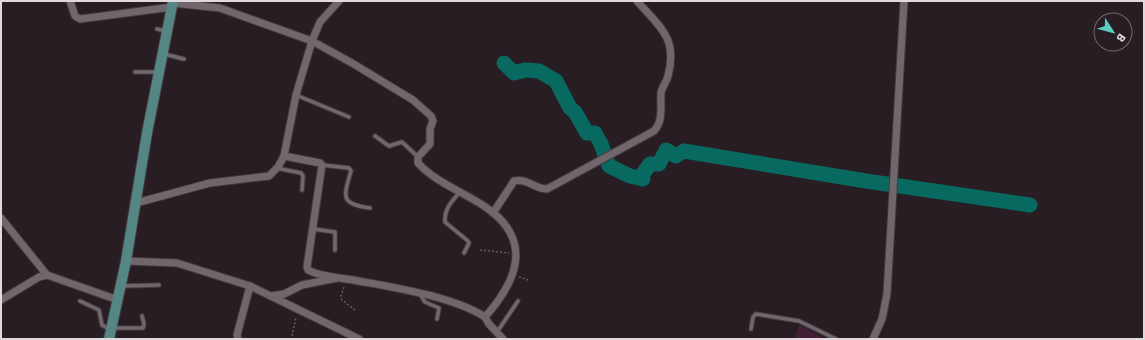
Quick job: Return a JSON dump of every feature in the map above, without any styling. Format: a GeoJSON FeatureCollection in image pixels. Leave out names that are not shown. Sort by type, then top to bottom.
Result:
{"type":"FeatureCollection","features":[{"type":"Feature","properties":{"kind":"street"},"geometry":{"type":"LineString","coordinates":[[70,1],[75,16],[80,19],[173,4],[220,8],[312,41],[390,85],[413,100],[431,116],[432,121],[430,129],[430,144],[418,157],[418,163],[423,169],[493,213],[514,239],[517,254],[514,275],[495,306],[485,317]]}},
{"type":"Feature","properties":{"kind":"street"},"geometry":{"type":"LineString","coordinates":[[136,203],[210,183],[269,176],[278,167],[284,156],[296,95],[312,41],[320,22],[339,1]]}},
{"type":"Feature","properties":{"kind":"street"},"geometry":{"type":"LineString","coordinates":[[493,213],[514,181],[519,180],[541,189],[547,189],[654,131],[658,127],[661,116],[661,92],[663,84],[668,78],[671,47],[668,38],[637,1]]}},
{"type":"Feature","properties":{"kind":"street"},"geometry":{"type":"LineString","coordinates":[[873,339],[882,319],[887,294],[904,1]]}},
{"type":"Feature","properties":{"kind":"street"},"geometry":{"type":"LineString","coordinates":[[111,332],[126,261],[147,133],[173,4]]}},
{"type":"Feature","properties":{"kind":"street"},"geometry":{"type":"LineString","coordinates":[[284,156],[320,163],[322,166],[312,229],[307,267],[308,270],[337,278],[420,294],[468,307],[485,317],[503,339]]}},
{"type":"Feature","properties":{"kind":"street"},"geometry":{"type":"LineString","coordinates":[[1,218],[47,275],[118,300]]}},
{"type":"Feature","properties":{"kind":"street"},"geometry":{"type":"LineString","coordinates":[[126,261],[177,263],[250,286],[298,309],[347,336],[359,339]]}},
{"type":"Feature","properties":{"kind":"street"},"geometry":{"type":"LineString","coordinates":[[1,300],[39,277],[47,275]]}},
{"type":"Feature","properties":{"kind":"street"},"geometry":{"type":"LineString","coordinates":[[271,296],[284,294],[302,286],[334,280],[337,278]]}},
{"type":"Feature","properties":{"kind":"street"},"geometry":{"type":"LineString","coordinates":[[238,339],[237,334],[250,286]]}},
{"type":"Feature","properties":{"kind":"lane"},"geometry":{"type":"LineString","coordinates":[[157,29],[167,31]]}},
{"type":"Feature","properties":{"kind":"lane"},"geometry":{"type":"LineString","coordinates":[[163,54],[184,59]]}},
{"type":"Feature","properties":{"kind":"lane"},"geometry":{"type":"LineString","coordinates":[[135,72],[159,72]]}},
{"type":"Feature","properties":{"kind":"lane"},"geometry":{"type":"LineString","coordinates":[[296,95],[349,117]]}},
{"type":"Feature","properties":{"kind":"lane"},"geometry":{"type":"LineString","coordinates":[[374,136],[389,146],[402,142],[418,157]]}},
{"type":"Feature","properties":{"kind":"lane"},"geometry":{"type":"LineString","coordinates":[[322,166],[349,168],[351,171],[345,194],[347,201],[354,206],[370,208]]}},
{"type":"Feature","properties":{"kind":"lane"},"geometry":{"type":"LineString","coordinates":[[278,167],[301,173],[303,176],[302,190]]}},
{"type":"Feature","properties":{"kind":"lane"},"geometry":{"type":"LineString","coordinates":[[460,192],[449,205],[445,215],[445,222],[468,241],[469,243],[464,253]]}},
{"type":"Feature","properties":{"kind":"lane"},"geometry":{"type":"LineString","coordinates":[[312,229],[335,232],[335,250]]}},
{"type":"Feature","properties":{"kind":"lane"},"geometry":{"type":"LineString","coordinates":[[121,286],[159,285]]}},
{"type":"Feature","properties":{"kind":"lane"},"geometry":{"type":"LineString","coordinates":[[420,294],[425,302],[440,308],[437,318]]}},
{"type":"Feature","properties":{"kind":"lane"},"geometry":{"type":"LineString","coordinates":[[80,301],[99,310],[102,325],[111,332],[143,328],[144,324],[142,316]]}},
{"type":"Feature","properties":{"kind":"lane"},"geometry":{"type":"LineString","coordinates":[[496,332],[518,301]]}},
{"type":"Feature","properties":{"kind":"lane"},"geometry":{"type":"LineString","coordinates":[[751,329],[753,317],[756,314],[799,321],[836,339]]}},
{"type":"Feature","properties":{"kind":"path"},"geometry":{"type":"LineString","coordinates":[[480,250],[517,254]]}},
{"type":"Feature","properties":{"kind":"path"},"geometry":{"type":"LineString","coordinates":[[514,275],[528,280]]}},
{"type":"Feature","properties":{"kind":"path"},"geometry":{"type":"LineString","coordinates":[[348,280],[342,290],[342,300],[355,310]]}},
{"type":"Feature","properties":{"kind":"path"},"geometry":{"type":"LineString","coordinates":[[292,336],[298,309]]}},
{"type":"Feature","properties":{"kind":"shaded area"},"geometry":{"type":"Polygon","coordinates":[[[799,325],[826,339],[794,339],[799,325]]]}},
{"type":"Feature","properties":{"kind":"waterway"},"geometry":{"type":"LineString","coordinates":[[504,63],[514,73],[525,70],[539,71],[556,81],[570,108],[575,112],[587,133],[595,133],[601,144],[609,166],[630,176],[643,179],[642,175],[650,164],[659,164],[666,150],[676,156],[684,151],[866,181],[1030,205]]}}]}
